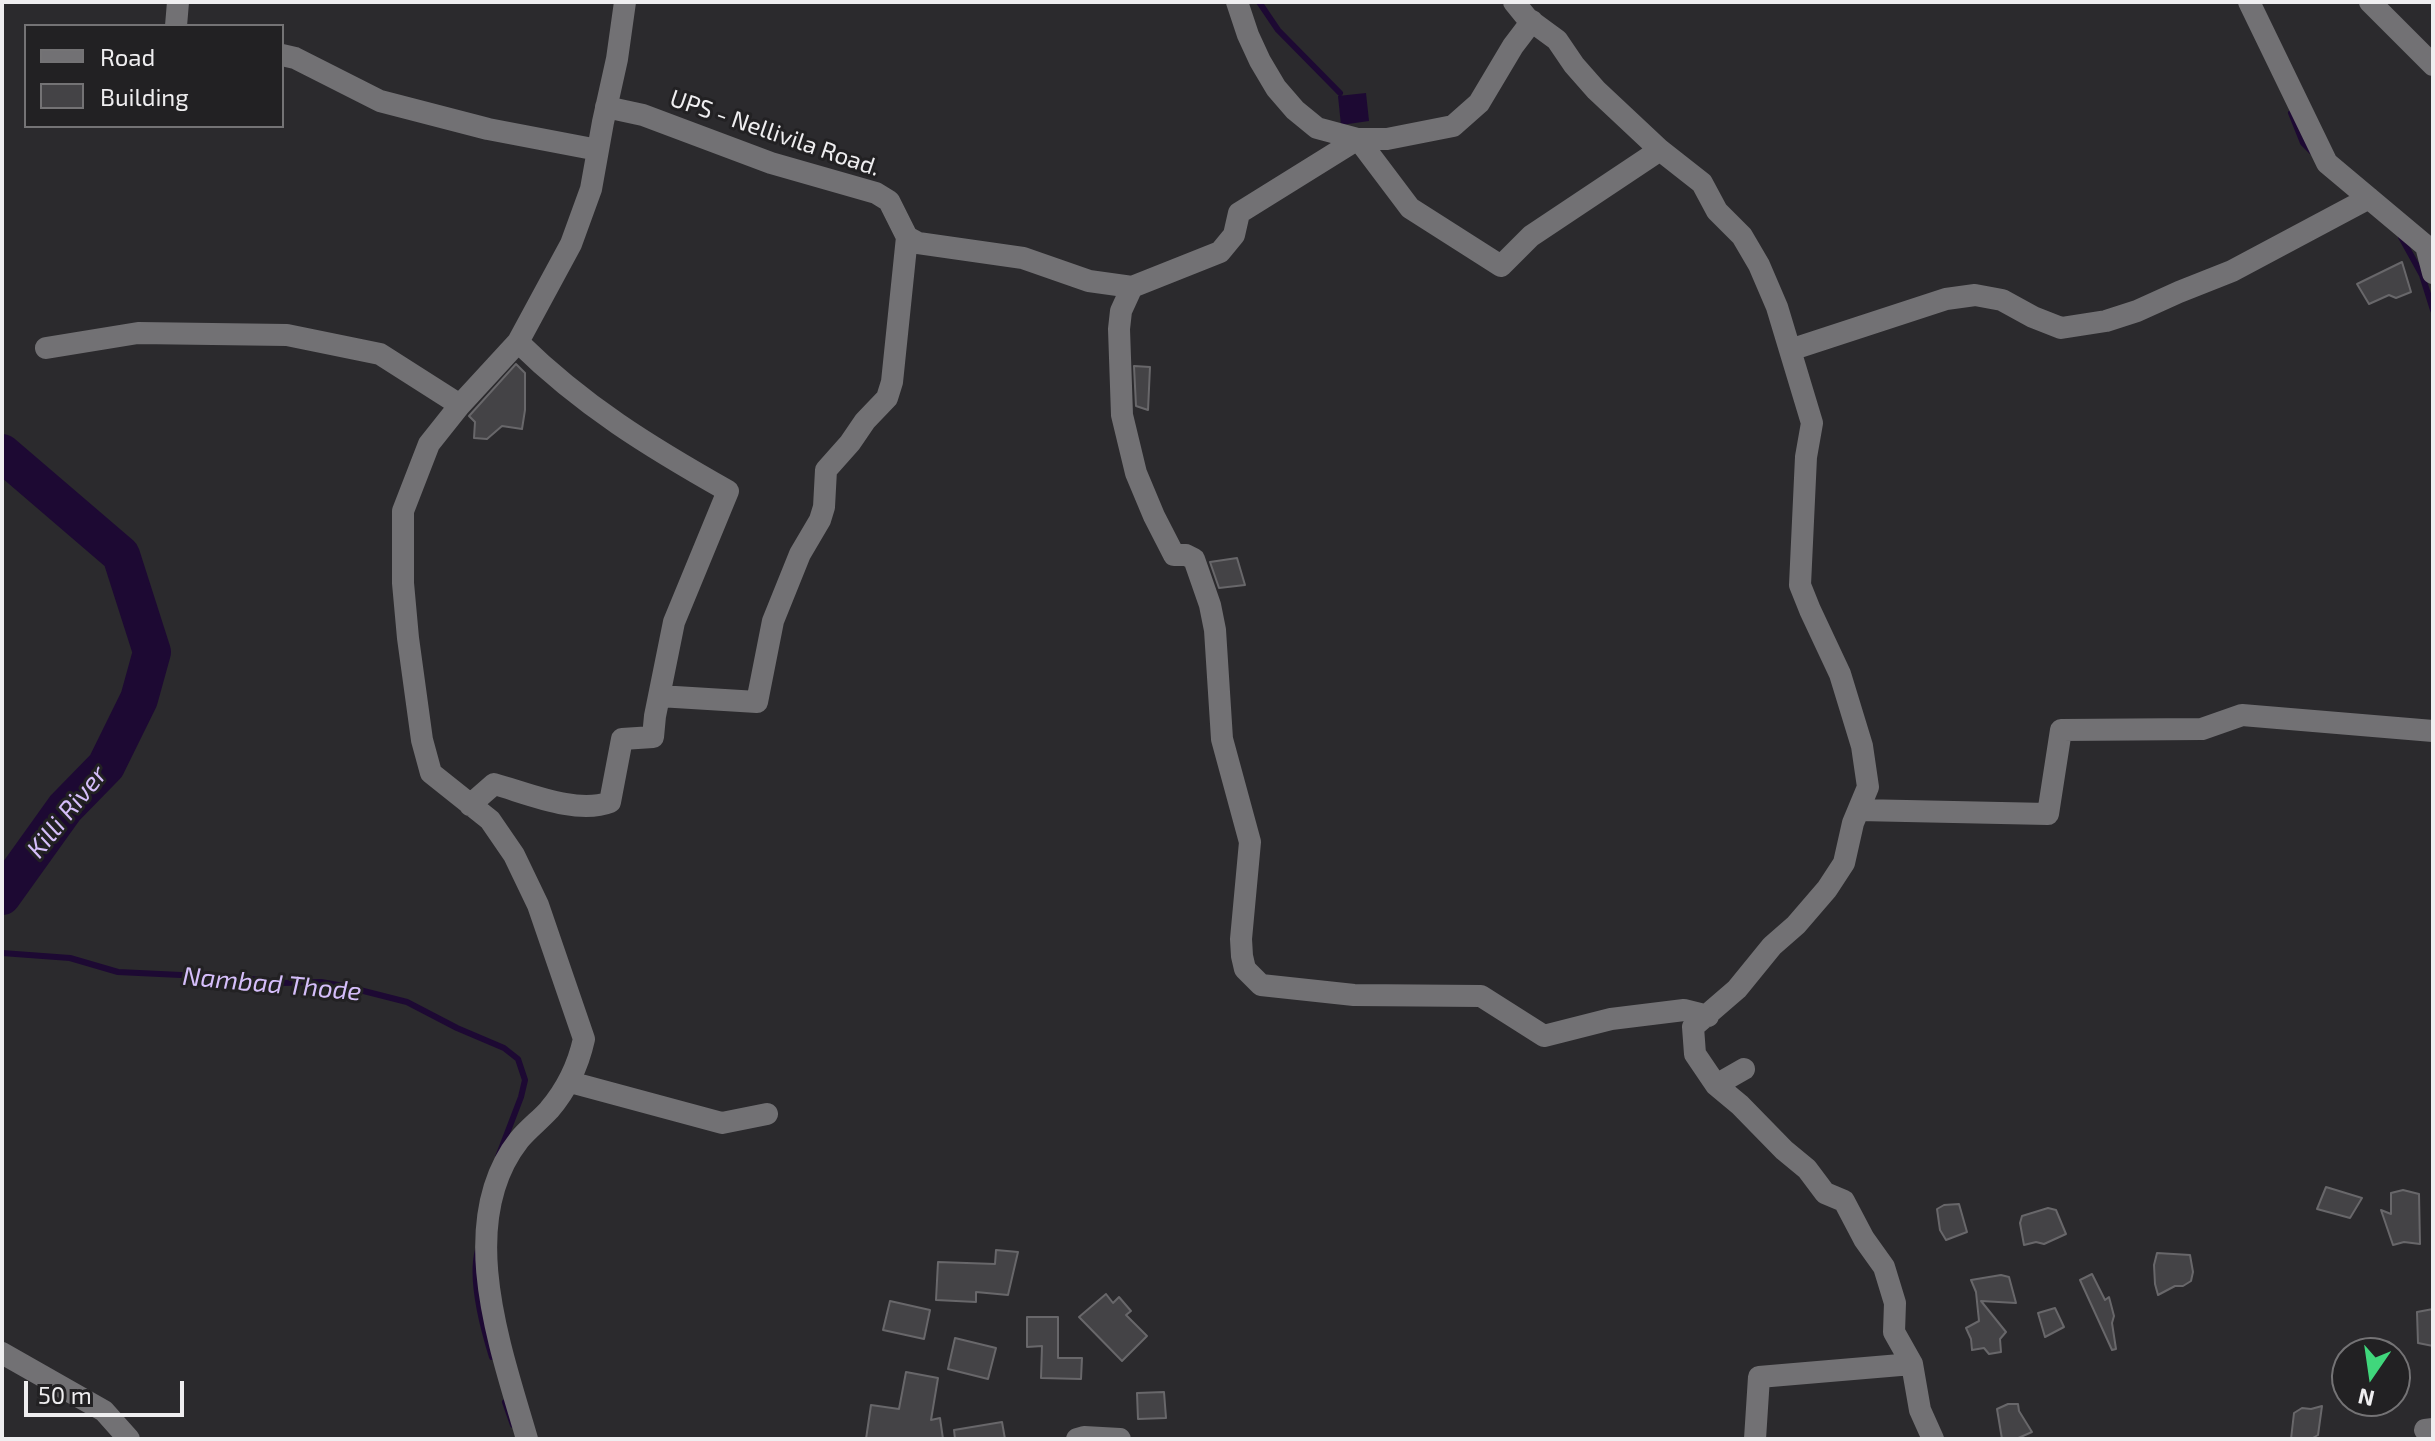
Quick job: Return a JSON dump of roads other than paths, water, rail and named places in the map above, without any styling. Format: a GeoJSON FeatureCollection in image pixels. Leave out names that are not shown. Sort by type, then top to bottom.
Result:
{"type":"FeatureCollection","features":[{"type":"Feature","properties":{"kind":"street"},"geometry":{"type":"LineString","coordinates":[[176,24],[178,2]]}},
{"type":"Feature","properties":{"kind":"street"},"geometry":{"type":"LineString","coordinates":[[527,1439],[498,1341],[488,1285],[487,1229],[496,1178],[519,1140],[550,1109],[570,1082],[580,1060],[584,1039],[538,905],[514,855],[490,820],[431,773],[422,740],[403,583],[403,511],[429,444],[518,342],[571,244],[591,189],[625,2]]}},
{"type":"Feature","properties":{"kind":"street"},"geometry":{"type":"LineString","coordinates":[[1237,2],[1260,61],[1276,88],[1295,110],[1317,128],[1358,139],[1387,139],[1453,126],[1479,103],[1532,21]]}},
{"type":"Feature","properties":{"kind":"street"},"geometry":{"type":"LineString","coordinates":[[1514,2],[1557,40],[1596,90],[1660,150],[1702,183],[1717,211],[1742,236],[1759,265],[1812,423],[1806,457],[1800,585],[1840,674],[1862,746],[1868,787],[1853,823],[1844,863],[1827,889],[1796,925],[1764,955],[1737,989],[1693,1027],[1695,1054],[1716,1085],[1807,1169],[1825,1193],[1844,1201],[1864,1239],[1884,1267],[1895,1303],[1894,1332],[1912,1364],[1920,1410],[1933,1439]]}},
{"type":"Feature","properties":{"kind":"street"},"geometry":{"type":"LineString","coordinates":[[2249,2],[2327,163],[2426,246],[2433,273]]}},
{"type":"Feature","properties":{"kind":"street"},"geometry":{"type":"LineString","coordinates":[[2370,2],[2433,65]]}},
{"type":"Feature","properties":{"kind":"street"},"geometry":{"type":"LineString","coordinates":[[284,55],[295,58],[380,101],[488,129],[598,150]]}},
{"type":"Feature","properties":{"kind":"street","name":"UPS - Nellivila Road."},"geometry":{"type":"LineString","coordinates":[[606,107],[643,115],[771,163],[876,193],[889,201],[907,237]]}},
{"type":"Feature","properties":{"kind":"street"},"geometry":{"type":"LineString","coordinates":[[1358,139],[1410,208],[1501,266],[1531,236],[1660,150]]}},
{"type":"Feature","properties":{"kind":"street"},"geometry":{"type":"LineString","coordinates":[[659,696],[757,702],[773,621],[800,554],[824,507],[826,470],[887,398],[892,382],[907,237],[935,247],[1023,258],[1089,281],[1132,287],[1220,252],[1234,235],[1239,213],[1358,139]]}},
{"type":"Feature","properties":{"kind":"street"},"geometry":{"type":"LineString","coordinates":[[1790,350],[1946,299],[1975,295],[2002,300],[2061,328],[2106,321],[2232,271],[2369,198]]}},
{"type":"Feature","properties":{"kind":"street"},"geometry":{"type":"LineString","coordinates":[[1132,287],[1121,311],[1119,329],[1122,415],[1136,473],[1154,516],[1174,555],[1194,559],[1210,605],[1215,630],[1222,739],[1250,842],[1241,939],[1245,969],[1261,985],[1301,990],[1354,995],[1481,996],[1544,1036],[1611,1019],[1684,1010],[1708,1016]]}},
{"type":"Feature","properties":{"kind":"street"},"geometry":{"type":"LineString","coordinates":[[46,348],[138,333],[287,335],[380,354],[460,405]]}},
{"type":"Feature","properties":{"kind":"street"},"geometry":{"type":"LineString","coordinates":[[470,805],[494,784],[568,805],[599,806],[610,802],[622,739],[653,737],[674,622],[728,491],[653,449],[598,412],[550,374],[518,342]]}},
{"type":"Feature","properties":{"kind":"street"},"geometry":{"type":"LineString","coordinates":[[1859,810],[2048,814],[2061,730],[2202,729],[2242,715],[2433,731]]}},
{"type":"Feature","properties":{"kind":"street"},"geometry":{"type":"LineString","coordinates":[[1716,1085],[1744,1069]]}},
{"type":"Feature","properties":{"kind":"street"},"geometry":{"type":"LineString","coordinates":[[570,1082],[722,1123],[767,1114]]}},
{"type":"Feature","properties":{"kind":"street"},"geometry":{"type":"LineString","coordinates":[[2,1353],[104,1411],[129,1439]]}},
{"type":"Feature","properties":{"kind":"street"},"geometry":{"type":"LineString","coordinates":[[1755,1439],[1759,1377],[1912,1364]]}},
{"type":"Feature","properties":{"kind":"street"},"geometry":{"type":"LineString","coordinates":[[1077,1439],[1120,1439]]}},
{"type":"Feature","properties":{"kind":"waterway"},"geometry":{"type":"LineString","coordinates":[[1259,2],[1278,30],[1340,93]]}},
{"type":"Feature","properties":{"kind":"waterway"},"geometry":{"type":"LineString","coordinates":[[2291,113],[2303,143],[2312,152]]}},
{"type":"Feature","properties":{"kind":"waterway"},"geometry":{"type":"LineString","coordinates":[[2401,237],[2422,275],[2433,310]]}},
{"type":"Feature","properties":{"kind":"waterway","name":"Killi River"},"geometry":{"type":"LineString","coordinates":[[2,453],[121,555],[152,652],[139,699],[106,766],[65,808],[2,896]]}},
{"type":"Feature","properties":{"kind":"waterway","name":"Nambad Thode"},"geometry":{"type":"LineString","coordinates":[[2,953],[70,958],[118,972],[244,978],[282,983],[321,982],[407,1002],[504,1048],[518,1059],[525,1080],[498,1157]]}},
{"type":"Feature","properties":{"kind":"waterway","name":"Nambad Thode"},"geometry":{"type":"LineString","coordinates":[[478,1250],[477,1289],[492,1357]]}},
{"type":"Feature","properties":{"kind":"waterway","name":"Nambad Thode"},"geometry":{"type":"LineString","coordinates":[[505,1402],[513,1425]]}}]}
